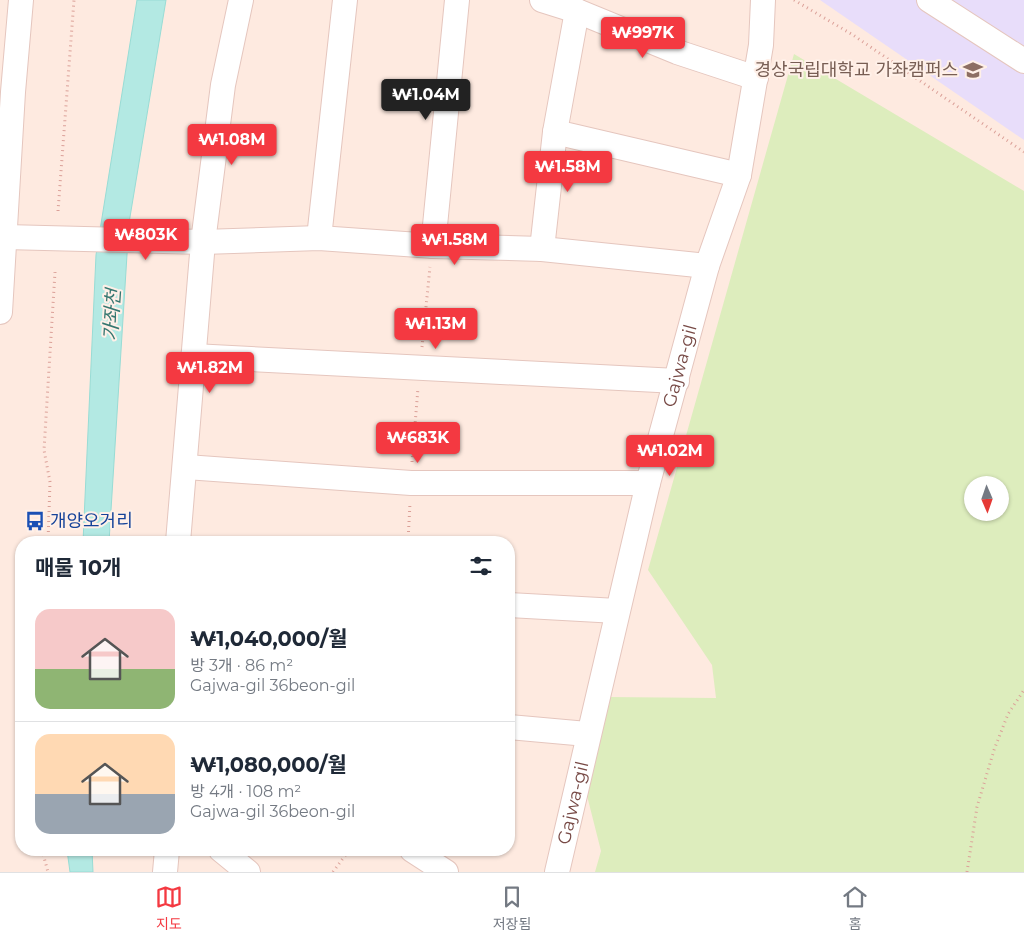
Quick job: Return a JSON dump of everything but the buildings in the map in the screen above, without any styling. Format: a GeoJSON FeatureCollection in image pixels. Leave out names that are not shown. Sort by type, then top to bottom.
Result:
{"type":"FeatureCollection","features":[{"type":"Feature","properties":{"kind":"street"},"geometry":{"type":"LineString","coordinates":[[0,312],[5,237],[6,92],[21,0]]}},
{"type":"Feature","properties":{"kind":"street"},"geometry":{"type":"LineString","coordinates":[[179,536],[186,468],[203,242],[223,85],[241,0]]}},
{"type":"Feature","properties":{"kind":"street"},"geometry":{"type":"LineString","coordinates":[[319,238],[346,0]]}},
{"type":"Feature","properties":{"kind":"street"},"geometry":{"type":"LineString","coordinates":[[433,246],[457,0]]}},
{"type":"Feature","properties":{"kind":"street"},"geometry":{"type":"LineString","coordinates":[[542,0],[578,11],[677,52],[756,78]]}},
{"type":"Feature","properties":{"kind":"street","name":"Gajwa-gil"},"geometry":{"type":"LineString","coordinates":[[556,872],[648,483],[707,266],[739,175],[761,45],[763,0]]}},
{"type":"Feature","properties":{"kind":"street"},"geometry":{"type":"LineString","coordinates":[[928,0],[1024,61]]}},
{"type":"Feature","properties":{"kind":"street"},"geometry":{"type":"LineString","coordinates":[[542,249],[555,132],[578,11]]}},
{"type":"Feature","properties":{"kind":"street"},"geometry":{"type":"LineString","coordinates":[[555,132],[739,175]]}},
{"type":"Feature","properties":{"kind":"street"},"geometry":{"type":"LineString","coordinates":[[5,237],[90,241],[203,242],[319,238],[433,246],[542,249],[707,266]]}},
{"type":"Feature","properties":{"kind":"street"},"geometry":{"type":"LineString","coordinates":[[193,356],[677,381]]}},
{"type":"Feature","properties":{"kind":"street"},"geometry":{"type":"LineString","coordinates":[[186,468],[410,483],[648,483]]}},
{"type":"Feature","properties":{"kind":"street"},"geometry":{"type":"LineString","coordinates":[[515,604],[617,611]]}},
{"type":"Feature","properties":{"kind":"street"},"geometry":{"type":"LineString","coordinates":[[515,728],[588,734]]}},
{"type":"Feature","properties":{"kind":"street"},"geometry":{"type":"LineString","coordinates":[[165,872],[166,856]]}},
{"type":"Feature","properties":{"kind":"street"},"geometry":{"type":"LineString","coordinates":[[228,856],[248,872]]}},
{"type":"Feature","properties":{"kind":"street"},"geometry":{"type":"LineString","coordinates":[[421,856],[446,872]]}},
{"type":"Feature","properties":{"kind":"path"},"geometry":{"type":"LineString","coordinates":[[58,211],[74,0]]}},
{"type":"Feature","properties":{"kind":"path"},"geometry":{"type":"LineString","coordinates":[[794,0],[853,35],[1024,152]]}},
{"type":"Feature","properties":{"kind":"path"},"geometry":{"type":"LineString","coordinates":[[408,536],[410,483],[419,369],[433,246]]}},
{"type":"Feature","properties":{"kind":"path"},"geometry":{"type":"LineString","coordinates":[[48,536],[50,482],[44,450],[55,272]]}},
{"type":"Feature","properties":{"kind":"path"},"geometry":{"type":"LineString","coordinates":[[967,872],[978,807],[994,750],[1008,714],[1024,690]]}},
{"type":"Feature","properties":{"kind":"path"},"geometry":{"type":"LineString","coordinates":[[44,856],[48,872]]}},
{"type":"Feature","properties":{"kind":"path"},"geometry":{"type":"LineString","coordinates":[[333,872],[345,856]]}},
{"type":"Feature","properties":{"kind":"shaded area","name":"경상국립대학교 가좌캠퍼스"},"geometry":{"type":"Polygon","coordinates":[[[820,0],[1024,0],[1024,140],[820,0]]]}},
{"type":"Feature","properties":{"kind":"green space"},"geometry":{"type":"Polygon","coordinates":[[[794,54],[1024,191],[1024,872],[595,872],[601,851],[579,764],[607,697],[716,698],[712,665],[648,570],[794,54]]]}},
{"type":"Feature","properties":{"kind":"water","name":"가좌천"},"geometry":{"type":"Polygon","coordinates":[[[137,0],[166,0],[129,223],[109,536],[83,536],[96,255],[137,0]]]}},
{"type":"Feature","properties":{"kind":"water"},"geometry":{"type":"Polygon","coordinates":[[[68,856],[92,856],[93,872],[70,872],[68,856]]]}},
{"type":"Feature","properties":{"kind":"place","name":"경상국립대학교 가좌캠퍼스"},"geometry":{"type":"Point","coordinates":[973,70]}},
{"type":"Feature","properties":{"kind":"place","name":"개양오거리"},"geometry":{"type":"Point","coordinates":[35,521]}}]}
